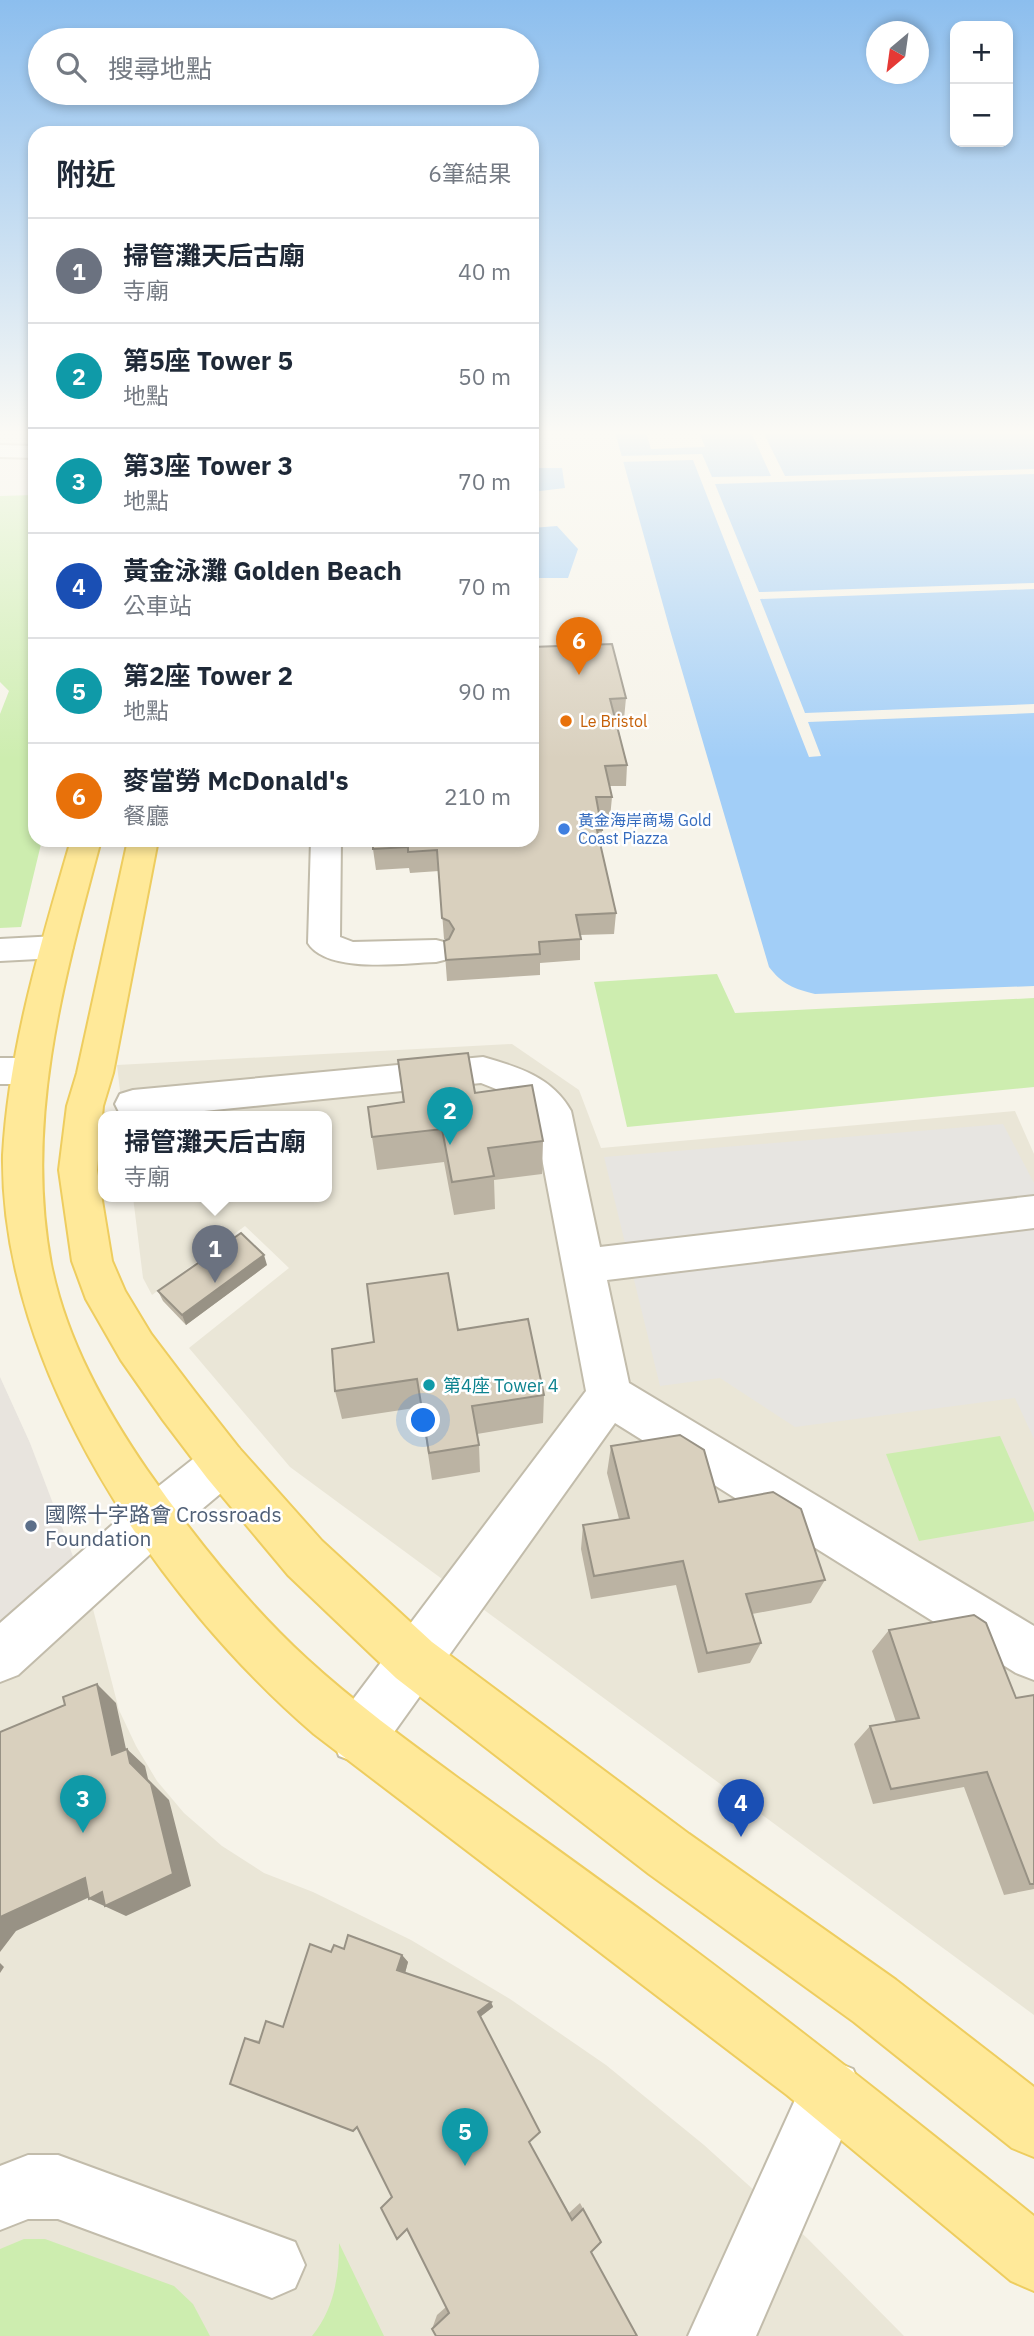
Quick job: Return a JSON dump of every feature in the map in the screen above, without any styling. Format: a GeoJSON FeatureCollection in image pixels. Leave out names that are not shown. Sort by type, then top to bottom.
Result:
{"type":"FeatureCollection","features":[{"type":"Feature","properties":{"kind":"main road"},"geometry":{"type":"LineString","coordinates":[[84,847],[57,947],[15,1071],[22,1138],[22,1186],[30,1261],[42,1311],[64,1370],[103,1443],[153,1520],[201,1584],[274,1662],[358,1737],[831,2091],[1034,2258]]}},
{"type":"Feature","properties":{"kind":"main road"},"geometry":{"type":"LineString","coordinates":[[141,847],[80,1138],[78,1171],[92,1261],[107,1299],[136,1347],[223,1463],[305,1558],[414,1660],[669,1854],[875,2001],[1034,2126]]}},
{"type":"Feature","properties":{"kind":"street"},"geometry":{"type":"LineString","coordinates":[[326,847],[324,943],[350,953],[436,951]]}},
{"type":"Feature","properties":{"kind":"street"},"geometry":{"type":"LineString","coordinates":[[0,950],[57,947]]}},
{"type":"Feature","properties":{"kind":"street"},"geometry":{"type":"LineString","coordinates":[[133,1104],[483,1070],[527,1086],[552,1111],[609,1395],[358,1737]]}},
{"type":"Feature","properties":{"kind":"street"},"geometry":{"type":"LineString","coordinates":[[584,1265],[1034,1212]]}},
{"type":"Feature","properties":{"kind":"street"},"geometry":{"type":"LineString","coordinates":[[609,1395],[1034,1655]]}},
{"type":"Feature","properties":{"kind":"street"},"geometry":{"type":"LineString","coordinates":[[0,1657],[153,1520],[223,1463]]}},
{"type":"Feature","properties":{"kind":"street"},"geometry":{"type":"LineString","coordinates":[[722,2336],[831,2091]]}},
{"type":"Feature","properties":{"kind":"street"},"geometry":{"type":"LineString","coordinates":[[0,2198],[28,2188],[58,2187],[272,2265]]}},
{"type":"Feature","properties":{"kind":"shaded area"},"geometry":{"type":"Polygon","coordinates":[[[512,1044],[579,1090],[601,1148],[1015,1111],[1034,1154],[1034,2015],[290,1467],[189,1348],[289,1268],[245,1226],[152,1295],[143,1278],[134,1202],[332,1202],[332,1111],[122,1111],[117,1065],[512,1044]]]}},
{"type":"Feature","properties":{"kind":"shaded area"},"geometry":{"type":"Polygon","coordinates":[[[1003,1124],[1034,1183],[1034,1439],[1015,1398],[795,1427],[720,1378],[660,1386],[604,1157],[1003,1124]]]}},
{"type":"Feature","properties":{"kind":"shaded area","name":"國際十字路會 Crossroads Foundation"},"geometry":{"type":"Polygon","coordinates":[[[0,1377],[30,1443],[93,1609],[35,1647],[0,1684],[0,1377]]]}},
{"type":"Feature","properties":{"kind":"shaded area"},"geometry":{"type":"Polygon","coordinates":[[[93,1609],[119,1710],[157,1781],[184,1813],[222,1846],[264,1873],[313,1892],[411,1940],[510,1999],[606,2065],[704,2145],[807,2238],[904,2336],[0,2336],[0,1684],[35,1647],[93,1609]]]}},
{"type":"Feature","properties":{"kind":"green space"},"geometry":{"type":"Polygon","coordinates":[[[0,541],[28,541],[28,847],[40,847],[21,927],[0,928],[0,714],[9,691],[0,682],[0,541]]]}},
{"type":"Feature","properties":{"kind":"green space"},"geometry":{"type":"Polygon","coordinates":[[[717,974],[735,1013],[1034,998],[1034,1087],[627,1127],[594,982],[717,974]]]}},
{"type":"Feature","properties":{"kind":"green space"},"geometry":{"type":"Polygon","coordinates":[[[1000,1436],[1034,1513],[1034,1521],[919,1541],[886,1454],[1000,1436]]]}},
{"type":"Feature","properties":{"kind":"green space"},"geometry":{"type":"Polygon","coordinates":[[[24,2239],[45,2239],[174,2286],[193,2304],[210,2336],[0,2336],[0,2249],[24,2239]]]}},
{"type":"Feature","properties":{"kind":"green space"},"geometry":{"type":"Polygon","coordinates":[[[339,2243],[384,2336],[312,2336],[326,2315],[334,2292],[339,2243]]]}},
{"type":"Feature","properties":{"kind":"water"},"geometry":{"type":"Polygon","coordinates":[[[539,541],[571,541],[578,549],[568,578],[539,578],[539,541]]]}},
{"type":"Feature","properties":{"kind":"water"},"geometry":{"type":"Polygon","coordinates":[[[645,541],[1034,541],[1034,986],[815,994],[789,985],[779,978],[769,967],[645,541]]]}},
{"type":"Feature","properties":{"kind":"pier"},"geometry":{"type":"Polygon","coordinates":[[[725,541],[738,541],[759,592],[1034,583],[1034,589],[760,599],[805,713],[1034,704],[1034,713],[808,722],[821,756],[809,757],[725,541]]]}},
{"type":"Feature","properties":{"kind":"building","name":"黃金海岸商場 Gold Coast Piazza"},"geometry":{"type":"Polygon","coordinates":[[[612,644],[626,698],[610,699],[627,765],[605,766],[612,797],[596,797],[602,830],[597,830],[616,913],[576,915],[581,939],[539,942],[540,954],[446,960],[444,941],[449,939],[454,929],[449,921],[442,918],[437,850],[408,852],[408,847],[539,847],[539,647],[612,644]]]}},
{"type":"Feature","properties":{"kind":"building","name":"黃金海岸商場 Gold Coast Piazza"},"geometry":{"type":"Polygon","coordinates":[[[373,847],[408,847],[373,849],[373,847]]]}},
{"type":"Feature","properties":{"kind":"building"},"geometry":{"type":"Polygon","coordinates":[[[468,1053],[475,1093],[532,1085],[543,1141],[488,1148],[494,1176],[452,1182],[442,1129],[372,1137],[368,1107],[404,1102],[398,1060],[468,1053]]]}},
{"type":"Feature","properties":{"kind":"building"},"geometry":{"type":"Polygon","coordinates":[[[241,1233],[264,1255],[182,1315],[158,1291],[241,1233]]]}},
{"type":"Feature","properties":{"kind":"building"},"geometry":{"type":"Polygon","coordinates":[[[448,1273],[458,1330],[528,1319],[544,1395],[472,1406],[479,1445],[429,1453],[417,1379],[335,1391],[332,1349],[374,1342],[367,1284],[448,1273]]]}},
{"type":"Feature","properties":{"kind":"building"},"geometry":{"type":"Polygon","coordinates":[[[680,1435],[704,1450],[719,1502],[773,1492],[801,1509],[825,1580],[746,1594],[761,1643],[707,1653],[683,1561],[594,1576],[583,1525],[629,1518],[611,1446],[680,1435]]]}},
{"type":"Feature","properties":{"kind":"building"},"geometry":{"type":"Polygon","coordinates":[[[974,1615],[986,1623],[1016,1698],[1034,1695],[1034,1884],[1030,1884],[987,1772],[891,1789],[870,1726],[919,1718],[889,1630],[974,1615]]]}},
{"type":"Feature","properties":{"kind":"building"},"geometry":{"type":"Polygon","coordinates":[[[97,1684],[112,1755],[127,1749],[130,1763],[151,1784],[173,1874],[105,1906],[102,1892],[89,1899],[85,1878],[0,1917],[0,1732],[65,1705],[63,1697],[97,1684]]]}},
{"type":"Feature","properties":{"kind":"building"},"geometry":{"type":"Polygon","coordinates":[[[348,1935],[402,1955],[397,1970],[491,2002],[478,2012],[540,2132],[529,2142],[572,2220],[583,2209],[601,2242],[591,2252],[637,2336],[436,2336],[432,2329],[449,2313],[407,2229],[397,2239],[381,2208],[392,2197],[357,2127],[353,2131],[230,2084],[245,2038],[259,2043],[266,2021],[283,2027],[310,1944],[331,1952],[334,1945],[344,1949],[348,1935]]]}},
{"type":"Feature","properties":{"kind":"place","name":"麥當勞 McDonald's"},"geometry":{"type":"Point","coordinates":[579,675]}},
{"type":"Feature","properties":{"kind":"place","name":"Le Bristol"},"geometry":{"type":"Point","coordinates":[566,721]}},
{"type":"Feature","properties":{"kind":"place","name":"黃金海岸商場 Gold Coast Piazza"},"geometry":{"type":"Point","coordinates":[564,829]}},
{"type":"Feature","properties":{"kind":"place","name":"第5座 Tower 5"},"geometry":{"type":"Point","coordinates":[450,1145]}},
{"type":"Feature","properties":{"kind":"place","name":"掃管灘天后古廟"},"geometry":{"type":"Point","coordinates":[215,1283]}},
{"type":"Feature","properties":{"kind":"place","name":"第4座 Tower 4"},"geometry":{"type":"Point","coordinates":[429,1385]}},
{"type":"Feature","properties":{"kind":"place","name":"國際十字路會 Crossroads Foundation"},"geometry":{"type":"Point","coordinates":[31,1526]}},
{"type":"Feature","properties":{"kind":"place","name":"第3座 Tower 3"},"geometry":{"type":"Point","coordinates":[83,1833]}},
{"type":"Feature","properties":{"kind":"place","name":"黃金泳灘 Golden Beach"},"geometry":{"type":"Point","coordinates":[741,1837]}},
{"type":"Feature","properties":{"kind":"place","name":"第2座 Tower 2"},"geometry":{"type":"Point","coordinates":[465,2166]}}]}
